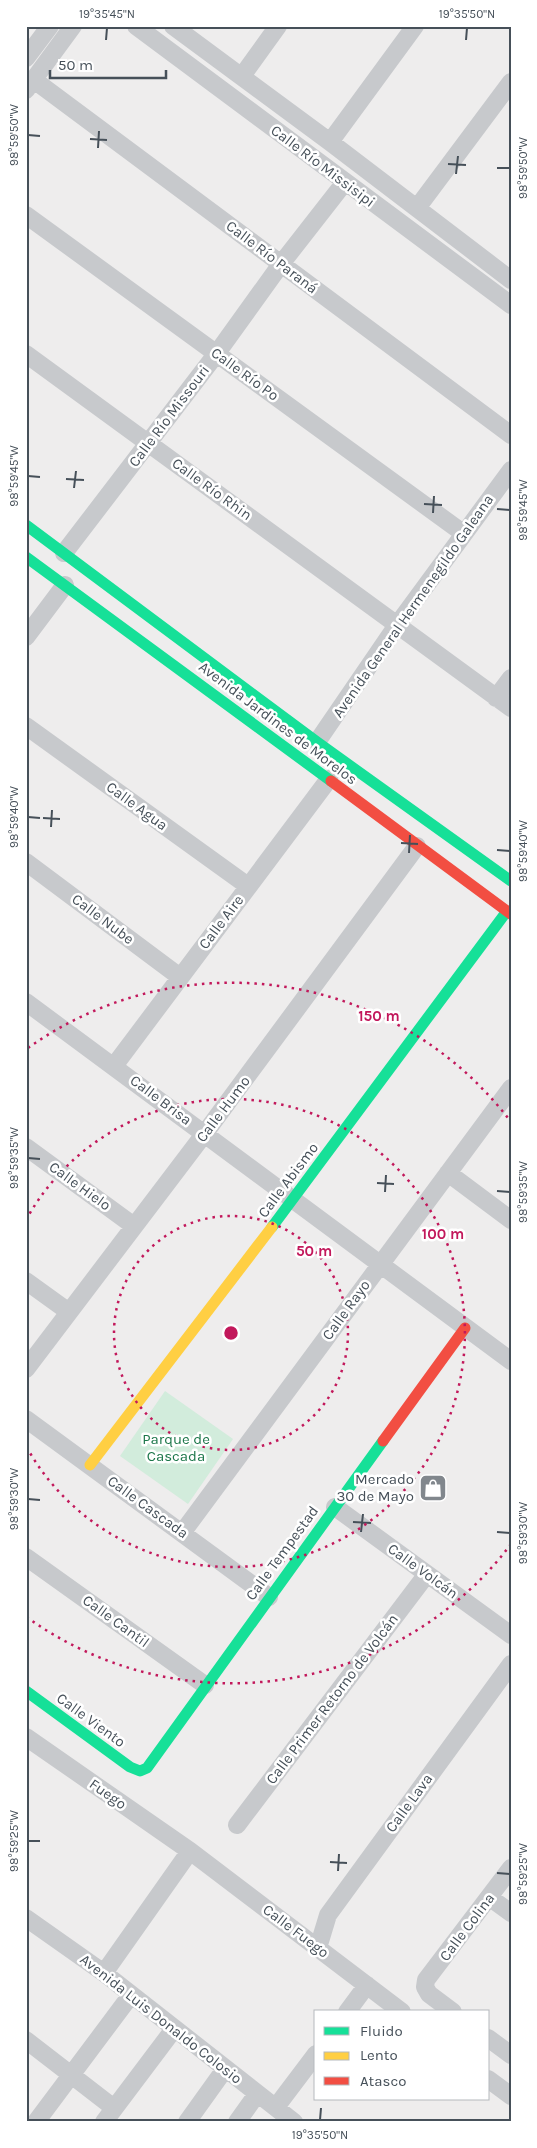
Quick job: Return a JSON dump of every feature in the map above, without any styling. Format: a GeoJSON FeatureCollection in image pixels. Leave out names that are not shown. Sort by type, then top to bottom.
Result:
{"type":"FeatureCollection","features":[{"type":"Feature","properties":{"kind":"street"},"geometry":{"type":"LineString","coordinates":[[26,58],[50,26]]}},
{"type":"Feature","properties":{"kind":"street"},"geometry":{"type":"LineString","coordinates":[[30,85],[73,26]]}},
{"type":"Feature","properties":{"kind":"street","name":"Calle Río Missisipi"},"geometry":{"type":"LineString","coordinates":[[172,26],[242,76],[460,242],[509,276]]}},
{"type":"Feature","properties":{"kind":"street"},"geometry":{"type":"LineString","coordinates":[[242,76],[278,26]]}},
{"type":"Feature","properties":{"kind":"street"},"geometry":{"type":"LineString","coordinates":[[330,142],[415,26]]}},
{"type":"Feature","properties":{"kind":"street","name":"Calle Río Missisipi"},"geometry":{"type":"LineString","coordinates":[[142,28],[344,182],[511,305]]}},
{"type":"Feature","properties":{"kind":"street"},"geometry":{"type":"LineString","coordinates":[[417,208],[511,82]]}},
{"type":"Feature","properties":{"kind":"street","name":"Calle Río Paraná"},"geometry":{"type":"LineString","coordinates":[[30,85],[281,264],[511,434]]}},
{"type":"Feature","properties":{"kind":"street","name":"Calle Río Missouri"},"geometry":{"type":"LineString","coordinates":[[64,554],[217,354],[281,264],[344,182]]}},
{"type":"Feature","properties":{"kind":"street","name":"Calle Río Po"},"geometry":{"type":"LineString","coordinates":[[26,216],[463,533]]}},
{"type":"Feature","properties":{"kind":"street"},"geometry":{"type":"LineString","coordinates":[[447,258],[460,242]]}},
{"type":"Feature","properties":{"kind":"street","name":"Calle Río Rhin"},"geometry":{"type":"LineString","coordinates":[[26,354],[150,442],[511,708]]}},
{"type":"Feature","properties":{"kind":"street","name":"Avenida General Hermenegildo Galeana"},"geometry":{"type":"LineString","coordinates":[[317,742],[397,625],[511,470]]}},
{"type":"Feature","properties":{"kind":"street","name":"Avenida Jardines de Morelos"},"geometry":{"type":"LineString","coordinates":[[26,525],[317,742],[511,881]]}},
{"type":"Feature","properties":{"kind":"street","name":"Avenida Jardines de Morelos"},"geometry":{"type":"LineString","coordinates":[[26,557],[509,913]]}},
{"type":"Feature","properties":{"kind":"street"},"geometry":{"type":"LineString","coordinates":[[26,637],[65,585]]}},
{"type":"Feature","properties":{"kind":"street"},"geometry":{"type":"LineString","coordinates":[[496,698],[511,678]]}},
{"type":"Feature","properties":{"kind":"street","name":"Calle Agua"},"geometry":{"type":"LineString","coordinates":[[26,726],[248,886]]}},
{"type":"Feature","properties":{"kind":"street","name":"Calle Aire"},"geometry":{"type":"LineString","coordinates":[[114,1066],[329,779]]}},
{"type":"Feature","properties":{"kind":"street"},"geometry":{"type":"LineString","coordinates":[[374,814],[390,794]]}},
{"type":"Feature","properties":{"kind":"street","name":"Calle Humo"},"geometry":{"type":"LineString","coordinates":[[26,1370],[205,1133],[417,846]]}},
{"type":"Feature","properties":{"kind":"street","name":"Calle Nube"},"geometry":{"type":"LineString","coordinates":[[26,862],[180,977]]}},
{"type":"Feature","properties":{"kind":"street","name":"Calle Abismo"},"geometry":{"type":"LineString","coordinates":[[90,1465],[509,913]]}},
{"type":"Feature","properties":{"kind":"street","name":"Calle Brisa"},"geometry":{"type":"LineString","coordinates":[[26,1002],[511,1361]]}},
{"type":"Feature","properties":{"kind":"street","name":"Calle Rayo"},"geometry":{"type":"LineString","coordinates":[[182,1532],[511,1088]]}},
{"type":"Feature","properties":{"kind":"street","name":"Calle Hielo"},"geometry":{"type":"LineString","coordinates":[[26,1147],[134,1226]]}},
{"type":"Feature","properties":{"kind":"street"},"geometry":{"type":"LineString","coordinates":[[448,1173],[511,1220]]}},
{"type":"Feature","properties":{"kind":"street"},"geometry":{"type":"LineString","coordinates":[[26,1281],[69,1312]]}},
{"type":"Feature","properties":{"kind":"street","name":"Calle Tempestad"},"geometry":{"type":"LineString","coordinates":[[140,1771],[147,1768],[205,1685],[465,1328]]}},
{"type":"Feature","properties":{"kind":"street","name":"Calle Cascada"},"geometry":{"type":"LineString","coordinates":[[26,1419],[269,1597]]}},
{"type":"Feature","properties":{"kind":"street","name":"Calle Volcán"},"geometry":{"type":"LineString","coordinates":[[335,1507],[511,1636]]}},
{"type":"Feature","properties":{"kind":"street","name":"Calle Cantil"},"geometry":{"type":"LineString","coordinates":[[26,1557],[205,1685]]}},
{"type":"Feature","properties":{"kind":"street","name":"Calle Primer Retorno de Volcán"},"geometry":{"type":"LineString","coordinates":[[237,1825],[427,1574]]}},
{"type":"Feature","properties":{"kind":"street","name":"Calle Lava"},"geometry":{"type":"LineString","coordinates":[[318,1948],[328,1915],[511,1664]]}},
{"type":"Feature","properties":{"kind":"street","name":"Calle Viento"},"geometry":{"type":"LineString","coordinates":[[26,1690],[130,1767],[140,1771]]}},
{"type":"Feature","properties":{"kind":"street","name":"Fuego"},"geometry":{"type":"LineString","coordinates":[[26,1737],[190,1851]]}},
{"type":"Feature","properties":{"kind":"street"},"geometry":{"type":"LineString","coordinates":[[104,1973],[190,1851]]}},
{"type":"Feature","properties":{"kind":"street","name":"Calle Fuego"},"geometry":{"type":"LineString","coordinates":[[190,1851],[399,2010]]}},
{"type":"Feature","properties":{"kind":"street","name":"Calle Colina"},"geometry":{"type":"LineString","coordinates":[[450,2010],[429,1994],[425,1987],[426,1980],[511,1868]]}},
{"type":"Feature","properties":{"kind":"street"},"geometry":{"type":"LineString","coordinates":[[489,1897],[511,1913]]}},
{"type":"Feature","properties":{"kind":"street","name":"Avenida Luis Donaldo Colosio"},"geometry":{"type":"LineString","coordinates":[[26,1918],[104,1973],[294,2122]]}},
{"type":"Feature","properties":{"kind":"street"},"geometry":{"type":"LineString","coordinates":[[348,2010],[367,1985]]}},
{"type":"Feature","properties":{"kind":"street"},"geometry":{"type":"LineString","coordinates":[[36,2122],[131,1995]]}},
{"type":"Feature","properties":{"kind":"street"},"geometry":{"type":"LineString","coordinates":[[26,2040],[72,2075],[109,2115],[174,2029]]}},
{"type":"Feature","properties":{"kind":"street"},"geometry":{"type":"LineString","coordinates":[[490,2039],[511,2055]]}},
{"type":"Feature","properties":{"kind":"street"},"geometry":{"type":"LineString","coordinates":[[276,2108],[314,2057]]}},
{"type":"Feature","properties":{"kind":"street"},"geometry":{"type":"LineString","coordinates":[[187,2122],[225,2069]]}},
{"type":"Feature","properties":{"kind":"street"},"geometry":{"type":"LineString","coordinates":[[490,2080],[511,2096]]}},
{"type":"Feature","properties":{"kind":"street"},"geometry":{"type":"LineString","coordinates":[[236,2122],[257,2094]]}},
{"type":"Feature","properties":{"kind":"green space","name":"Parque de Cascada"},"geometry":{"type":"Polygon","coordinates":[[[165,1391],[233,1439],[188,1504],[120,1456],[165,1391]]]}},
{"type":"Feature","properties":{"kind":"traffic: fast"},"geometry":{"type":"LineString","coordinates":[[26,525],[317,742],[511,881]]}},
{"type":"Feature","properties":{"kind":"traffic: fast"},"geometry":{"type":"LineString","coordinates":[[26,557],[331,781]]}},
{"type":"Feature","properties":{"kind":"traffic: fast"},"geometry":{"type":"LineString","coordinates":[[272,1227],[507,911]]}},
{"type":"Feature","properties":{"kind":"traffic: fast"},"geometry":{"type":"LineString","coordinates":[[26,1691],[130,1767],[140,1771],[147,1768],[383,1441]]}},
{"type":"Feature","properties":{"kind":"traffic: slow"},"geometry":{"type":"LineString","coordinates":[[90,1465],[272,1227]]}},
{"type":"Feature","properties":{"kind":"traffic: jam"},"geometry":{"type":"LineString","coordinates":[[331,781],[511,914]]}},
{"type":"Feature","properties":{"kind":"traffic: jam"},"geometry":{"type":"LineString","coordinates":[[383,1441],[465,1328]]}},
{"type":"Feature","properties":{"kind":"place","name":"Mercado 30 de Mayo"},"geometry":{"type":"Point","coordinates":[433,1488]}}]}
